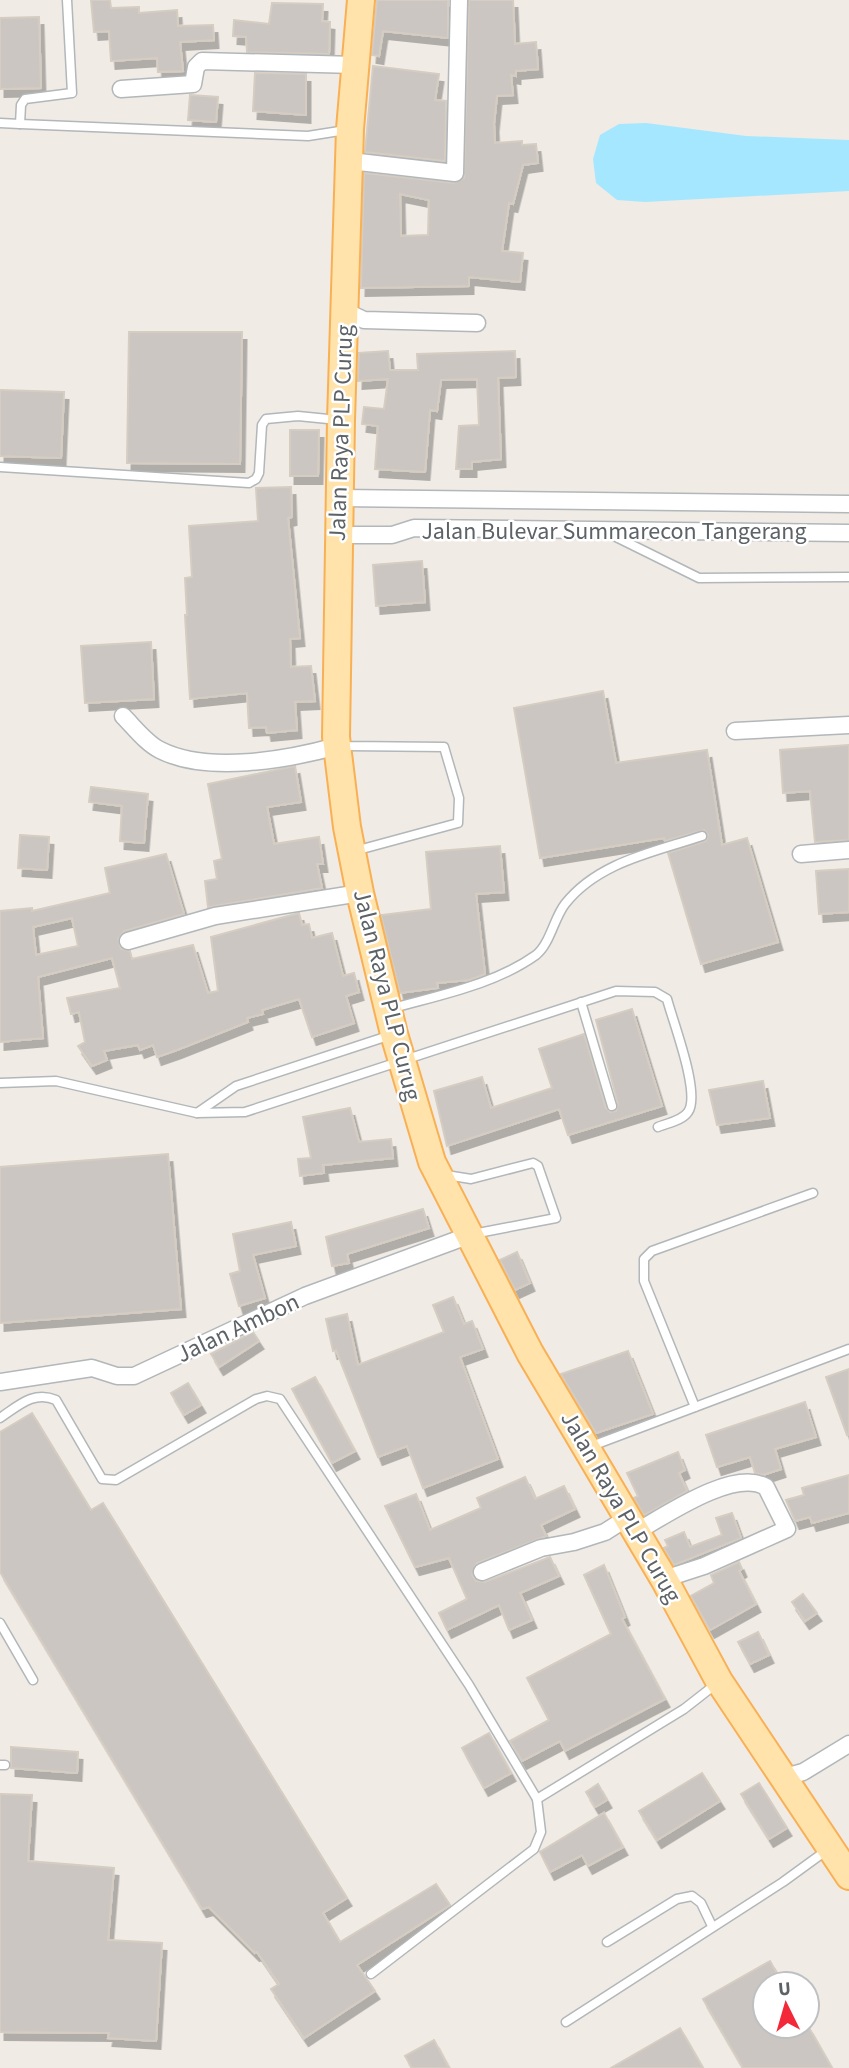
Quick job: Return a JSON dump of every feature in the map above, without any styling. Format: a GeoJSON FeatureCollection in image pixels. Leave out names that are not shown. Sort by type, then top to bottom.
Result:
{"type":"FeatureCollection","features":[{"type":"Feature","properties":{"kind":"main road","name":"Jalan Raya PLP Curug"},"geometry":{"type":"LineString","coordinates":[[361,0],[351,129],[341,420],[336,742],[360,893],[391,1022],[437,1171],[530,1353],[664,1579],[719,1681],[849,1875]]}},
{"type":"Feature","properties":{"kind":"street"},"geometry":{"type":"LineString","coordinates":[[350,161],[455,173],[459,0]]}},
{"type":"Feature","properties":{"kind":"street"},"geometry":{"type":"LineString","coordinates":[[121,89],[193,84],[196,67],[202,61],[355,65]]}},
{"type":"Feature","properties":{"kind":"street"},"geometry":{"type":"LineString","coordinates":[[345,311],[364,320],[477,323]]}},
{"type":"Feature","properties":{"kind":"street","name":"Jalan Bulevar Summarecon Tangerang"},"geometry":{"type":"LineString","coordinates":[[340,498],[849,503]]}},
{"type":"Feature","properties":{"kind":"street"},"geometry":{"type":"LineString","coordinates":[[414,499],[414,528]]}},
{"type":"Feature","properties":{"kind":"street"},"geometry":{"type":"LineString","coordinates":[[831,533],[832,503]]}},
{"type":"Feature","properties":{"kind":"street","name":"Jalan Bulevar Summarecon Tangerang"},"geometry":{"type":"LineString","coordinates":[[338,535],[392,535],[414,528],[849,533]]}},
{"type":"Feature","properties":{"kind":"street"},"geometry":{"type":"LineString","coordinates":[[123,716],[156,748],[184,760],[223,762],[300,757],[336,742]]}},
{"type":"Feature","properties":{"kind":"street"},"geometry":{"type":"LineString","coordinates":[[735,732],[849,725]]}},
{"type":"Feature","properties":{"kind":"street"},"geometry":{"type":"LineString","coordinates":[[801,854],[849,850]]}},
{"type":"Feature","properties":{"kind":"street"},"geometry":{"type":"LineString","coordinates":[[128,940],[215,916],[360,893]]}},
{"type":"Feature","properties":{"kind":"street","name":"Jalan Ambon"},"geometry":{"type":"LineString","coordinates":[[0,1382],[92,1368],[117,1376],[134,1376],[305,1296],[470,1234]]}},
{"type":"Feature","properties":{"kind":"street"},"geometry":{"type":"LineString","coordinates":[[482,1572],[541,1548],[574,1542],[632,1525],[742,1480],[766,1487],[787,1529],[704,1566],[664,1579]]}},
{"type":"Feature","properties":{"kind":"street"},"geometry":{"type":"LineString","coordinates":[[785,1777],[803,1773],[849,1744]]}},
{"type":"Feature","properties":{"kind":"lane"},"geometry":{"type":"LineString","coordinates":[[20,124],[21,105],[25,99],[72,93],[67,0]]}},
{"type":"Feature","properties":{"kind":"lane"},"geometry":{"type":"LineString","coordinates":[[0,123],[307,136],[351,129]]}},
{"type":"Feature","properties":{"kind":"lane"},"geometry":{"type":"LineString","coordinates":[[0,467],[249,483],[259,473],[262,425],[266,419],[298,416],[341,420]]}},
{"type":"Feature","properties":{"kind":"lane"},"geometry":{"type":"LineString","coordinates":[[603,530],[699,578],[849,577]]}},
{"type":"Feature","properties":{"kind":"lane"},"geometry":{"type":"LineString","coordinates":[[336,742],[348,746],[444,747],[459,798],[458,823],[362,849],[351,846]]}},
{"type":"Feature","properties":{"kind":"lane"},"geometry":{"type":"LineString","coordinates":[[197,1113],[236,1086],[482,983],[538,953],[564,906],[580,886],[600,871],[702,836]]}},
{"type":"Feature","properties":{"kind":"lane"},"geometry":{"type":"LineString","coordinates":[[0,1083],[56,1081],[197,1113],[245,1112],[616,991],[637,990],[655,992],[667,999],[691,1085],[692,1102],[683,1117],[658,1127]]}},
{"type":"Feature","properties":{"kind":"lane"},"geometry":{"type":"LineString","coordinates":[[581,1002],[612,1106]]}},
{"type":"Feature","properties":{"kind":"lane"},"geometry":{"type":"LineString","coordinates":[[437,1171],[460,1180],[533,1163],[538,1166],[556,1218],[470,1234]]}},
{"type":"Feature","properties":{"kind":"lane"},"geometry":{"type":"LineString","coordinates":[[695,1407],[644,1281],[644,1259],[652,1251],[813,1193]]}},
{"type":"Feature","properties":{"kind":"lane"},"geometry":{"type":"LineString","coordinates":[[587,1448],[849,1349]]}},
{"type":"Feature","properties":{"kind":"lane"},"geometry":{"type":"LineString","coordinates":[[0,1419],[30,1398],[45,1395],[56,1400],[102,1479],[108,1482],[116,1480],[256,1399],[267,1396],[280,1399],[469,1685],[537,1799],[541,1832],[534,1849],[372,1974]]}},
{"type":"Feature","properties":{"kind":"lane"},"geometry":{"type":"LineString","coordinates":[[0,1623],[33,1680]]}},
{"type":"Feature","properties":{"kind":"lane"},"geometry":{"type":"LineString","coordinates":[[537,1799],[684,1709],[719,1681]]}},
{"type":"Feature","properties":{"kind":"lane"},"geometry":{"type":"LineString","coordinates":[[566,2022],[783,1882],[831,1847]]}},
{"type":"Feature","properties":{"kind":"lane"},"geometry":{"type":"LineString","coordinates":[[607,1942],[677,1899],[692,1896],[701,1903],[712,1926]]}},
{"type":"Feature","properties":{"kind":"water"},"geometry":{"type":"Polygon","coordinates":[[[646,123],[746,136],[849,140],[849,191],[645,202],[617,200],[596,183],[593,159],[600,135],[619,124],[646,123]]]}},
{"type":"Feature","properties":{"kind":"building"},"geometry":{"type":"Polygon","coordinates":[[[91,0],[110,0],[111,8],[139,7],[139,13],[177,10],[178,26],[213,25],[214,40],[180,42],[183,71],[158,72],[157,58],[111,61],[109,31],[94,32],[91,0]]]}},
{"type":"Feature","properties":{"kind":"building"},"geometry":{"type":"Polygon","coordinates":[[[377,0],[448,0],[448,38],[383,31],[379,56],[372,55],[377,0]]]}},
{"type":"Feature","properties":{"kind":"building"},"geometry":{"type":"Polygon","coordinates":[[[469,0],[513,0],[515,44],[536,42],[538,69],[516,71],[516,76],[511,75],[513,95],[497,96],[494,124],[495,143],[522,141],[522,145],[536,144],[538,163],[523,165],[513,204],[509,203],[502,251],[523,253],[520,282],[469,277],[469,286],[361,288],[364,173],[454,183],[464,178],[469,0]],[[400,194],[401,236],[428,235],[429,200],[400,194]]]}},
{"type":"Feature","properties":{"kind":"building"},"geometry":{"type":"Polygon","coordinates":[[[272,3],[323,4],[322,21],[330,22],[329,54],[247,52],[246,37],[233,36],[234,20],[269,24],[272,3]]]}},
{"type":"Feature","properties":{"kind":"building"},"geometry":{"type":"Polygon","coordinates":[[[39,17],[41,88],[0,89],[0,18],[39,17]]]}},
{"type":"Feature","properties":{"kind":"building"},"geometry":{"type":"Polygon","coordinates":[[[373,66],[439,74],[435,100],[446,101],[445,161],[365,152],[373,66]]]}},
{"type":"Feature","properties":{"kind":"building"},"geometry":{"type":"Polygon","coordinates":[[[255,73],[306,74],[306,115],[253,111],[255,73]]]}},
{"type":"Feature","properties":{"kind":"building"},"geometry":{"type":"Polygon","coordinates":[[[190,95],[218,97],[216,122],[188,120],[190,95]]]}},
{"type":"Feature","properties":{"kind":"building"},"geometry":{"type":"Polygon","coordinates":[[[129,332],[242,332],[240,464],[127,463],[129,332]]]}},
{"type":"Feature","properties":{"kind":"building"},"geometry":{"type":"Polygon","coordinates":[[[388,351],[390,370],[418,370],[417,354],[515,351],[516,377],[498,378],[501,459],[472,462],[472,469],[456,469],[459,426],[479,425],[477,379],[441,380],[437,411],[430,410],[425,472],[375,469],[378,426],[362,424],[364,407],[384,409],[388,379],[358,381],[359,353],[388,351]]]}},
{"type":"Feature","properties":{"kind":"building"},"geometry":{"type":"Polygon","coordinates":[[[0,390],[64,392],[61,458],[0,456],[0,390]]]}},
{"type":"Feature","properties":{"kind":"building"},"geometry":{"type":"Polygon","coordinates":[[[290,430],[319,430],[318,476],[290,476],[290,430]]]}},
{"type":"Feature","properties":{"kind":"building"},"geometry":{"type":"Polygon","coordinates":[[[291,487],[292,517],[288,518],[300,638],[290,639],[291,667],[311,666],[315,701],[295,702],[297,730],[267,733],[266,727],[249,728],[247,693],[190,699],[185,615],[185,578],[192,577],[189,526],[258,521],[256,488],[291,487]]]}},
{"type":"Feature","properties":{"kind":"building"},"geometry":{"type":"Polygon","coordinates":[[[422,561],[425,602],[376,606],[373,565],[422,561]]]}},
{"type":"Feature","properties":{"kind":"building"},"geometry":{"type":"Polygon","coordinates":[[[151,642],[154,699],[85,703],[81,646],[151,642]]]}},
{"type":"Feature","properties":{"kind":"building"},"geometry":{"type":"Polygon","coordinates":[[[603,691],[616,763],[707,750],[722,845],[747,838],[778,942],[701,964],[668,853],[706,841],[708,835],[704,830],[665,841],[664,838],[540,858],[514,708],[603,691]]]}},
{"type":"Feature","properties":{"kind":"building"},"geometry":{"type":"Polygon","coordinates":[[[849,745],[849,840],[815,842],[810,791],[783,793],[780,750],[849,745]]]}},
{"type":"Feature","properties":{"kind":"building"},"geometry":{"type":"Polygon","coordinates":[[[295,766],[301,802],[267,807],[274,844],[319,837],[323,864],[317,864],[322,888],[208,907],[205,881],[217,879],[214,861],[222,859],[208,784],[295,766]]]}},
{"type":"Feature","properties":{"kind":"building"},"geometry":{"type":"Polygon","coordinates":[[[91,787],[148,794],[144,843],[120,841],[122,806],[89,802],[91,787]]]}},
{"type":"Feature","properties":{"kind":"building"},"geometry":{"type":"Polygon","coordinates":[[[20,835],[49,837],[47,870],[18,868],[20,835]]]}},
{"type":"Feature","properties":{"kind":"building"},"geometry":{"type":"Polygon","coordinates":[[[500,846],[504,892],[476,894],[485,974],[469,980],[437,983],[438,988],[400,993],[381,915],[431,909],[426,852],[500,846]]]}},
{"type":"Feature","properties":{"kind":"building"},"geometry":{"type":"Polygon","coordinates":[[[166,854],[184,914],[124,931],[118,939],[121,949],[130,951],[132,959],[193,945],[208,993],[218,991],[211,937],[299,913],[302,925],[309,924],[312,938],[332,933],[343,976],[354,973],[359,992],[346,996],[354,1023],[312,1037],[299,999],[262,1010],[263,1014],[247,1018],[248,1022],[157,1057],[153,1045],[140,1050],[138,1045],[104,1051],[107,1060],[92,1066],[78,1046],[85,1042],[79,1012],[71,1014],[67,998],[120,988],[112,958],[38,977],[43,1038],[0,1042],[0,911],[32,908],[32,911],[110,893],[105,868],[166,854]],[[72,918],[33,927],[36,955],[78,946],[72,918]]]}},
{"type":"Feature","properties":{"kind":"building"},"geometry":{"type":"Polygon","coordinates":[[[849,869],[849,912],[819,914],[816,871],[849,869]]]}},
{"type":"Feature","properties":{"kind":"building"},"geometry":{"type":"Polygon","coordinates":[[[632,1009],[662,1106],[568,1135],[559,1109],[447,1146],[434,1091],[482,1077],[491,1108],[552,1088],[539,1049],[584,1034],[606,1108],[610,1112],[616,1111],[618,1104],[596,1020],[632,1009]]]}},
{"type":"Feature","properties":{"kind":"building"},"geometry":{"type":"Polygon","coordinates":[[[763,1081],[770,1118],[717,1125],[709,1090],[763,1081]]]}},
{"type":"Feature","properties":{"kind":"building"},"geometry":{"type":"Polygon","coordinates":[[[350,1108],[359,1142],[391,1139],[393,1158],[323,1165],[324,1173],[300,1176],[298,1159],[311,1158],[303,1117],[350,1108]]]}},
{"type":"Feature","properties":{"kind":"building"},"geometry":{"type":"Polygon","coordinates":[[[168,1154],[181,1309],[0,1323],[0,1167],[168,1154]]]}},
{"type":"Feature","properties":{"kind":"building"},"geometry":{"type":"Polygon","coordinates":[[[423,1209],[429,1228],[347,1254],[349,1263],[332,1266],[326,1237],[423,1209]]]}},
{"type":"Feature","properties":{"kind":"building"},"geometry":{"type":"Polygon","coordinates":[[[291,1222],[296,1246],[253,1255],[265,1298],[239,1306],[230,1274],[240,1271],[233,1234],[291,1222]]]}},
{"type":"Feature","properties":{"kind":"building"},"geometry":{"type":"Polygon","coordinates":[[[517,1252],[530,1283],[515,1290],[500,1260],[517,1252]]]}},
{"type":"Feature","properties":{"kind":"building"},"geometry":{"type":"Polygon","coordinates":[[[453,1297],[464,1324],[472,1321],[483,1349],[460,1357],[498,1459],[423,1488],[407,1446],[378,1457],[336,1350],[333,1351],[326,1319],[347,1314],[358,1365],[444,1332],[433,1305],[453,1297]]]}},
{"type":"Feature","properties":{"kind":"building"},"geometry":{"type":"Polygon","coordinates":[[[253,1332],[259,1341],[219,1367],[211,1354],[253,1332]]]}},
{"type":"Feature","properties":{"kind":"building"},"geometry":{"type":"Polygon","coordinates":[[[628,1351],[653,1414],[596,1433],[561,1374],[628,1351]]]}},
{"type":"Feature","properties":{"kind":"building"},"geometry":{"type":"Polygon","coordinates":[[[849,1369],[849,1434],[847,1435],[826,1377],[849,1369]]]}},
{"type":"Feature","properties":{"kind":"building"},"geometry":{"type":"Polygon","coordinates":[[[315,1377],[355,1451],[332,1463],[292,1389],[315,1377]]]}},
{"type":"Feature","properties":{"kind":"building"},"geometry":{"type":"Polygon","coordinates":[[[188,1383],[201,1405],[184,1415],[171,1393],[188,1383]]]}},
{"type":"Feature","properties":{"kind":"building"},"geometry":{"type":"Polygon","coordinates":[[[805,1402],[816,1437],[775,1449],[781,1469],[763,1475],[755,1473],[750,1457],[717,1467],[706,1435],[805,1402]]]}},
{"type":"Feature","properties":{"kind":"building"},"geometry":{"type":"Polygon","coordinates":[[[32,1413],[91,1510],[103,1503],[347,1898],[323,1913],[340,1942],[436,1884],[450,1905],[357,1965],[375,1991],[304,2038],[271,1989],[279,1984],[257,1952],[209,1907],[202,1909],[0,1572],[0,1432],[32,1413]]]}},
{"type":"Feature","properties":{"kind":"building"},"geometry":{"type":"Polygon","coordinates":[[[678,1452],[685,1470],[679,1473],[687,1491],[644,1515],[634,1498],[638,1496],[627,1473],[678,1452]]]}},
{"type":"Feature","properties":{"kind":"building"},"geometry":{"type":"Polygon","coordinates":[[[849,1475],[849,1513],[812,1523],[810,1517],[795,1521],[786,1500],[804,1495],[802,1488],[849,1475]]]}},
{"type":"Feature","properties":{"kind":"building"},"geometry":{"type":"Polygon","coordinates":[[[525,1477],[535,1499],[564,1486],[575,1509],[541,1525],[546,1536],[477,1563],[472,1575],[476,1581],[485,1582],[550,1557],[559,1576],[520,1593],[532,1620],[509,1630],[499,1605],[447,1630],[439,1613],[467,1599],[449,1558],[415,1567],[385,1506],[416,1494],[430,1530],[481,1508],[477,1498],[525,1477]]]}},
{"type":"Feature","properties":{"kind":"building"},"geometry":{"type":"Polygon","coordinates":[[[732,1513],[741,1538],[674,1565],[664,1548],[668,1546],[665,1540],[684,1532],[690,1547],[722,1535],[716,1518],[732,1513]]]}},
{"type":"Feature","properties":{"kind":"building"},"geometry":{"type":"Polygon","coordinates":[[[739,1562],[742,1569],[739,1571],[756,1604],[710,1630],[691,1596],[714,1583],[711,1575],[739,1562]]]}},
{"type":"Feature","properties":{"kind":"building"},"geometry":{"type":"Polygon","coordinates":[[[604,1565],[625,1617],[622,1619],[665,1699],[565,1751],[560,1741],[522,1761],[510,1741],[549,1720],[527,1678],[611,1634],[584,1575],[604,1565]]]}},
{"type":"Feature","properties":{"kind":"building"},"geometry":{"type":"Polygon","coordinates":[[[803,1594],[817,1613],[805,1621],[792,1602],[803,1594]]]}},
{"type":"Feature","properties":{"kind":"building"},"geometry":{"type":"Polygon","coordinates":[[[758,1632],[769,1655],[750,1664],[738,1642],[758,1632]]]}},
{"type":"Feature","properties":{"kind":"building"},"geometry":{"type":"Polygon","coordinates":[[[489,1733],[511,1773],[484,1788],[462,1748],[489,1733]]]}},
{"type":"Feature","properties":{"kind":"building"},"geometry":{"type":"Polygon","coordinates":[[[11,1747],[78,1752],[77,1773],[11,1768],[11,1747]]]}},
{"type":"Feature","properties":{"kind":"building"},"geometry":{"type":"Polygon","coordinates":[[[702,1773],[720,1801],[657,1840],[639,1811],[702,1773]]]}},
{"type":"Feature","properties":{"kind":"building"},"geometry":{"type":"Polygon","coordinates":[[[759,1783],[787,1828],[769,1839],[741,1794],[759,1783]]]}},
{"type":"Feature","properties":{"kind":"building"},"geometry":{"type":"Polygon","coordinates":[[[598,1784],[607,1800],[595,1807],[586,1792],[598,1784]]]}},
{"type":"Feature","properties":{"kind":"building"},"geometry":{"type":"Polygon","coordinates":[[[0,1794],[32,1795],[28,1861],[114,1868],[108,1940],[162,1943],[156,2041],[108,2038],[109,2033],[0,2032],[0,1794]]]}},
{"type":"Feature","properties":{"kind":"building"},"geometry":{"type":"Polygon","coordinates":[[[604,1813],[623,1847],[588,1866],[582,1855],[550,1872],[540,1852],[604,1813]]]}},
{"type":"Feature","properties":{"kind":"building"},"geometry":{"type":"Polygon","coordinates":[[[770,1961],[775,1970],[754,1970],[770,1961]]]}},
{"type":"Feature","properties":{"kind":"building"},"geometry":{"type":"Polygon","coordinates":[[[751,1972],[751,2040],[816,2040],[832,2068],[743,2068],[703,1999],[751,1972]]]}},
{"type":"Feature","properties":{"kind":"building"},"geometry":{"type":"Polygon","coordinates":[[[680,2028],[703,2068],[611,2068],[680,2028]]]}},
{"type":"Feature","properties":{"kind":"building"},"geometry":{"type":"Polygon","coordinates":[[[434,2040],[449,2068],[412,2068],[405,2056],[434,2040]]]}}]}
